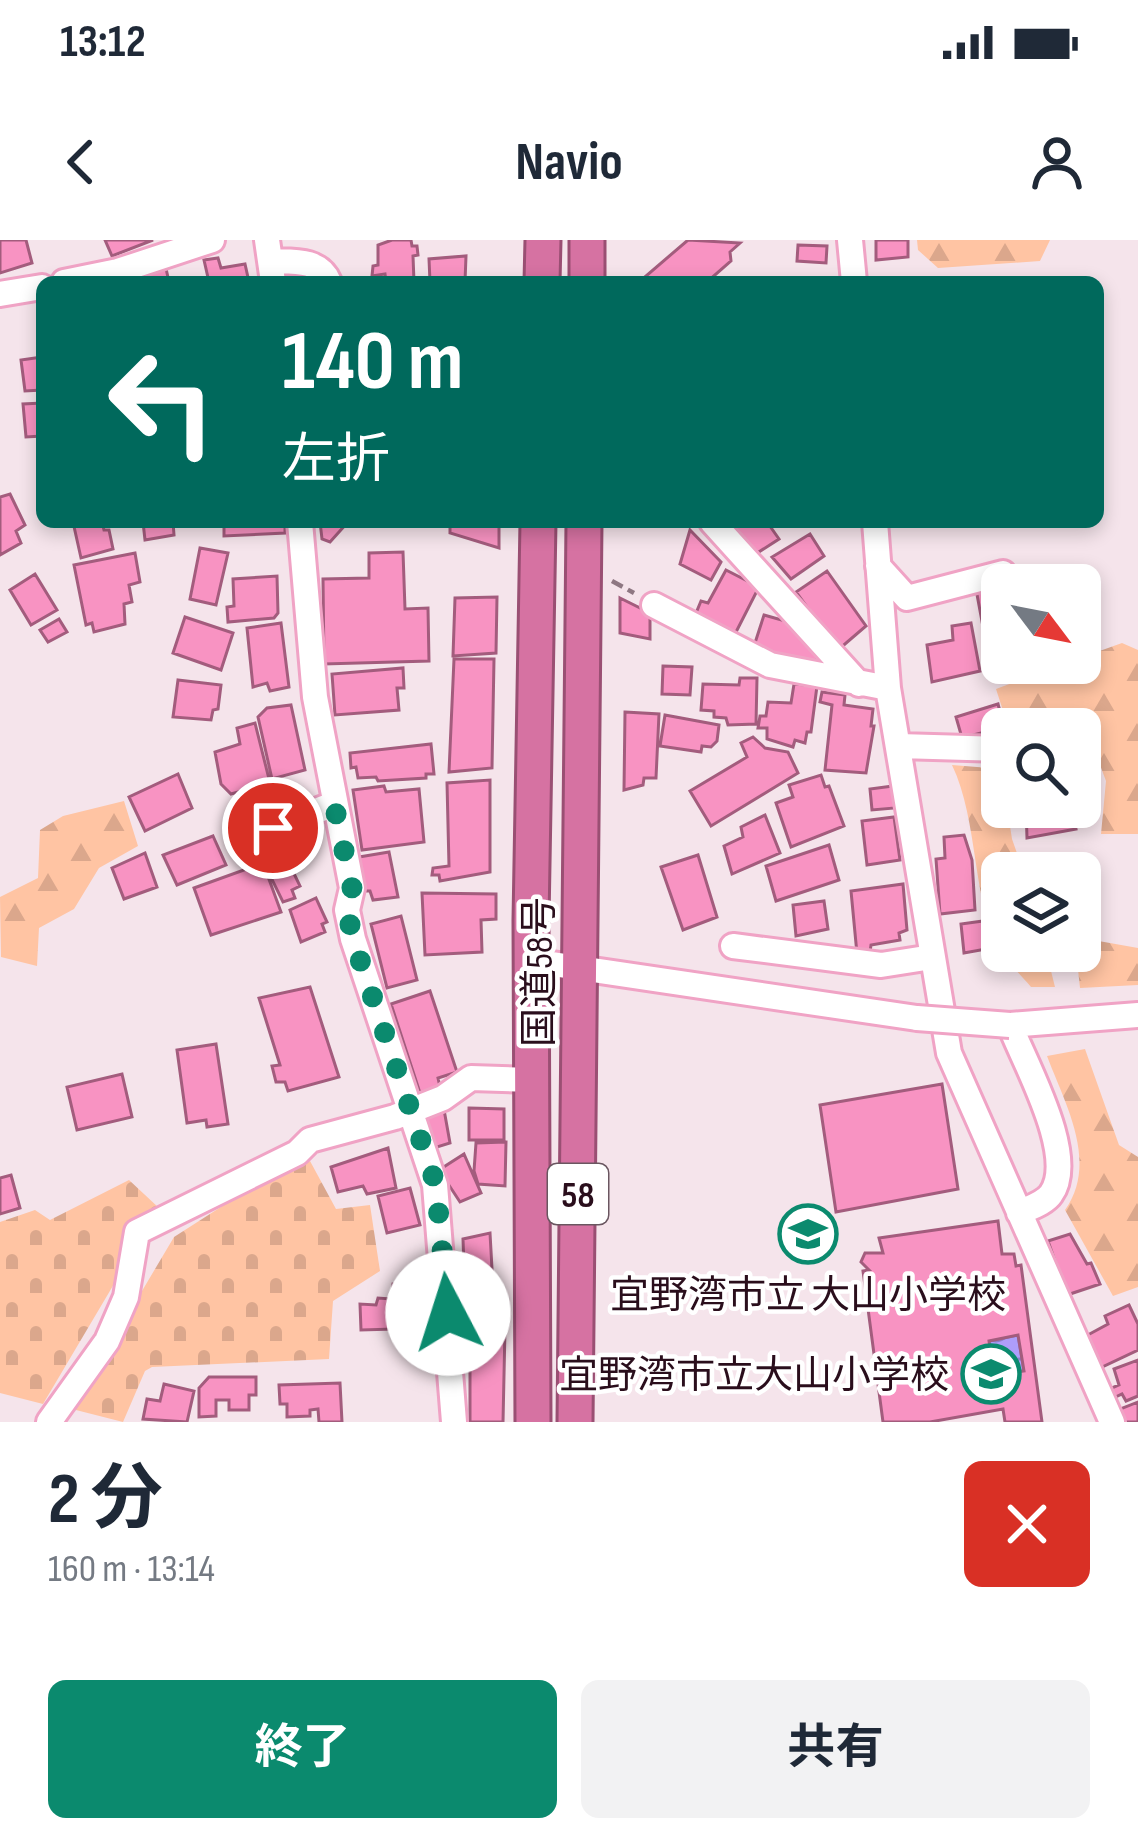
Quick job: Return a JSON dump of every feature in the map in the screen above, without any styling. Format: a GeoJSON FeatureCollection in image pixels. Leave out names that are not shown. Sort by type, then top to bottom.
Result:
{"type":"FeatureCollection","features":[{"type":"Feature","properties":{"kind":"highway"},"geometry":{"type":"LineString","coordinates":[[542,276],[543,240]]}},
{"type":"Feature","properties":{"kind":"highway"},"geometry":{"type":"LineString","coordinates":[[587,240],[587,276]]}},
{"type":"Feature","properties":{"kind":"highway","name":"国道58号"},"geometry":{"type":"LineString","coordinates":[[533,1422],[538,528]]}},
{"type":"Feature","properties":{"kind":"highway","name":"国道58号"},"geometry":{"type":"LineString","coordinates":[[575,1422],[584,528]]}},
{"type":"Feature","properties":{"kind":"street"},"geometry":{"type":"LineString","coordinates":[[119,276],[212,240]]}},
{"type":"Feature","properties":{"kind":"street"},"geometry":{"type":"LineString","coordinates":[[850,240],[853,276]]}},
{"type":"Feature","properties":{"kind":"street"},"geometry":{"type":"LineString","coordinates":[[270,261],[313,264],[327,276]]}},
{"type":"Feature","properties":{"kind":"street"},"geometry":{"type":"LineString","coordinates":[[0,294],[36,287]]}},
{"type":"Feature","properties":{"kind":"street"},"geometry":{"type":"LineString","coordinates":[[301,528],[315,697],[352,888],[347,910],[436,1185],[454,1422]]}},
{"type":"Feature","properties":{"kind":"street"},"geometry":{"type":"LineString","coordinates":[[717,528],[859,684]]}},
{"type":"Feature","properties":{"kind":"street"},"geometry":{"type":"LineString","coordinates":[[875,528],[888,688],[949,1053],[1112,1422]]}},
{"type":"Feature","properties":{"kind":"street"},"geometry":{"type":"LineString","coordinates":[[878,566],[907,598],[981,579]]}},
{"type":"Feature","properties":{"kind":"street"},"geometry":{"type":"LineString","coordinates":[[654,605],[770,665],[888,688]]}},
{"type":"Feature","properties":{"kind":"street"},"geometry":{"type":"LineString","coordinates":[[899,746],[981,748]]}},
{"type":"Feature","properties":{"kind":"street"},"geometry":{"type":"LineString","coordinates":[[243,833],[273,828],[334,804]]}},
{"type":"Feature","properties":{"kind":"street"},"geometry":{"type":"LineString","coordinates":[[734,946],[881,965],[932,958]]}},
{"type":"Feature","properties":{"kind":"street"},"geometry":{"type":"LineString","coordinates":[[532,961],[917,1018],[1010,1025],[1138,1015]]}},
{"type":"Feature","properties":{"kind":"street"},"geometry":{"type":"LineString","coordinates":[[1010,1025],[1059,1148],[1060,1173],[1050,1197],[1019,1213]]}},
{"type":"Feature","properties":{"kind":"street"},"geometry":{"type":"LineString","coordinates":[[49,1422],[107,1340],[125,1298],[136,1232],[297,1153],[310,1140],[395,1117],[443,1098],[471,1078],[532,1080]]}},
{"type":"Feature","properties":{"kind":"path"},"geometry":{"type":"LineString","coordinates":[[608,579],[654,605]]}},
{"type":"Feature","properties":{"kind":"green space"},"geometry":{"type":"Polygon","coordinates":[[[917,240],[1050,240],[1040,261],[938,268],[918,250],[917,240]]]}},
{"type":"Feature","properties":{"kind":"green space"},"geometry":{"type":"Polygon","coordinates":[[[1122,643],[1138,650],[1138,834],[1101,834],[1106,781],[1101,768],[1101,708],[1002,708],[996,689],[1009,684],[1101,684],[1101,650],[1122,643]]]}},
{"type":"Feature","properties":{"kind":"green space"},"geometry":{"type":"Polygon","coordinates":[[[952,765],[981,767],[981,828],[1010,828],[1017,852],[981,852],[981,892],[967,811],[952,765]]]}},
{"type":"Feature","properties":{"kind":"green space"},"geometry":{"type":"Polygon","coordinates":[[[124,801],[138,846],[99,868],[74,909],[39,928],[37,966],[1,957],[0,897],[38,878],[40,830],[63,816],[124,801]]]}},
{"type":"Feature","properties":{"kind":"green space"},"geometry":{"type":"Polygon","coordinates":[[[1101,941],[1138,948],[1138,985],[1080,988],[1078,972],[1101,972],[1101,941]]]}},
{"type":"Feature","properties":{"kind":"green space"},"geometry":{"type":"Polygon","coordinates":[[[1018,972],[1051,972],[1055,987],[1031,987],[1018,972]]]}},
{"type":"Feature","properties":{"kind":"green space"},"geometry":{"type":"Polygon","coordinates":[[[1085,1049],[1119,1145],[1138,1157],[1138,1287],[1113,1296],[1065,1210],[1075,1192],[1079,1153],[1070,1113],[1047,1056],[1085,1049]]]}},
{"type":"Feature","properties":{"kind":"green space"},"geometry":{"type":"Polygon","coordinates":[[[310,1161],[336,1209],[370,1205],[380,1271],[333,1301],[329,1359],[152,1367],[145,1371],[123,1422],[72,1409],[174,1237],[310,1161]]]}},
{"type":"Feature","properties":{"kind":"green space"},"geometry":{"type":"Polygon","coordinates":[[[129,1180],[159,1208],[43,1404],[0,1393],[0,1222],[35,1210],[50,1220],[129,1180]]]}},
{"type":"Feature","properties":{"kind":"water"},"geometry":{"type":"Polygon","coordinates":[[[1018,1335],[1024,1371],[994,1375],[989,1341],[1018,1335]]]}},
{"type":"Feature","properties":{"kind":"building"},"geometry":{"type":"Polygon","coordinates":[[[0,240],[26,240],[32,263],[0,273],[0,240]]]}},
{"type":"Feature","properties":{"kind":"building"},"geometry":{"type":"Polygon","coordinates":[[[105,240],[153,240],[112,256],[105,240]]]}},
{"type":"Feature","properties":{"kind":"building"},"geometry":{"type":"Polygon","coordinates":[[[411,240],[418,255],[413,256],[414,276],[372,276],[373,266],[378,265],[378,245],[411,240]]]}},
{"type":"Feature","properties":{"kind":"building"},"geometry":{"type":"Polygon","coordinates":[[[688,240],[740,243],[730,252],[731,261],[714,276],[646,276],[688,240]]]}},
{"type":"Feature","properties":{"kind":"building"},"geometry":{"type":"Polygon","coordinates":[[[876,240],[908,240],[908,257],[876,260],[876,240]]]}},
{"type":"Feature","properties":{"kind":"building"},"geometry":{"type":"Polygon","coordinates":[[[798,245],[827,246],[826,263],[797,261],[798,245]]]}},
{"type":"Feature","properties":{"kind":"building"},"geometry":{"type":"Polygon","coordinates":[[[466,256],[465,276],[430,276],[429,259],[466,256]]]}},
{"type":"Feature","properties":{"kind":"building"},"geometry":{"type":"Polygon","coordinates":[[[218,258],[221,268],[245,264],[248,276],[208,276],[204,260],[218,258]]]}},
{"type":"Feature","properties":{"kind":"building"},"geometry":{"type":"Polygon","coordinates":[[[165,264],[168,276],[139,276],[138,272],[165,264]]]}},
{"type":"Feature","properties":{"kind":"building"},"geometry":{"type":"Polygon","coordinates":[[[36,358],[36,390],[25,391],[21,360],[36,358]]]}},
{"type":"Feature","properties":{"kind":"building"},"geometry":{"type":"Polygon","coordinates":[[[36,403],[36,436],[26,437],[23,404],[36,403]]]}},
{"type":"Feature","properties":{"kind":"building"},"geometry":{"type":"Polygon","coordinates":[[[10,494],[25,525],[16,531],[21,543],[0,555],[0,497],[10,494]]]}},
{"type":"Feature","properties":{"kind":"building"},"geometry":{"type":"Polygon","coordinates":[[[74,528],[109,530],[113,549],[81,558],[74,528]]]}},
{"type":"Feature","properties":{"kind":"building"},"geometry":{"type":"Polygon","coordinates":[[[144,528],[173,528],[174,535],[145,540],[144,528]]]}},
{"type":"Feature","properties":{"kind":"building"},"geometry":{"type":"Polygon","coordinates":[[[224,528],[285,528],[285,533],[224,536],[224,528]]]}},
{"type":"Feature","properties":{"kind":"building"},"geometry":{"type":"Polygon","coordinates":[[[321,528],[343,528],[330,542],[322,539],[321,528]]]}},
{"type":"Feature","properties":{"kind":"building"},"geometry":{"type":"Polygon","coordinates":[[[450,528],[499,528],[499,548],[450,533],[450,528]]]}},
{"type":"Feature","properties":{"kind":"building"},"geometry":{"type":"Polygon","coordinates":[[[729,528],[771,528],[779,539],[751,557],[729,528]]]}},
{"type":"Feature","properties":{"kind":"building"},"geometry":{"type":"Polygon","coordinates":[[[690,530],[721,562],[711,580],[680,564],[690,530]]]}},
{"type":"Feature","properties":{"kind":"building"},"geometry":{"type":"Polygon","coordinates":[[[810,534],[824,556],[791,579],[772,557],[810,534]]]}},
{"type":"Feature","properties":{"kind":"building"},"geometry":{"type":"Polygon","coordinates":[[[200,548],[228,553],[216,605],[190,599],[200,548]]]}},
{"type":"Feature","properties":{"kind":"building"},"geometry":{"type":"Polygon","coordinates":[[[403,552],[405,609],[428,608],[429,661],[324,664],[323,579],[369,578],[369,553],[403,552]]]}},
{"type":"Feature","properties":{"kind":"building"},"geometry":{"type":"Polygon","coordinates":[[[135,553],[140,582],[129,585],[132,602],[124,604],[125,624],[94,632],[92,623],[86,625],[74,565],[135,553]]]}},
{"type":"Feature","properties":{"kind":"building"},"geometry":{"type":"Polygon","coordinates":[[[726,570],[759,587],[734,636],[694,618],[701,601],[708,603],[726,570]]]}},
{"type":"Feature","properties":{"kind":"building"},"geometry":{"type":"Polygon","coordinates":[[[827,571],[866,626],[838,650],[796,592],[827,571]]]}},
{"type":"Feature","properties":{"kind":"building"},"geometry":{"type":"Polygon","coordinates":[[[35,574],[57,610],[31,625],[10,590],[35,574]]]}},
{"type":"Feature","properties":{"kind":"building"},"geometry":{"type":"Polygon","coordinates":[[[277,576],[278,613],[274,618],[228,622],[227,607],[234,606],[233,579],[277,576]]]}},
{"type":"Feature","properties":{"kind":"building"},"geometry":{"type":"Polygon","coordinates":[[[497,597],[496,653],[453,656],[455,598],[497,597]]]}},
{"type":"Feature","properties":{"kind":"building"},"geometry":{"type":"Polygon","coordinates":[[[620,598],[650,613],[650,639],[620,633],[620,598]]]}},
{"type":"Feature","properties":{"kind":"building"},"geometry":{"type":"Polygon","coordinates":[[[764,615],[796,624],[820,652],[814,666],[754,646],[764,615]]]}},
{"type":"Feature","properties":{"kind":"building"},"geometry":{"type":"Polygon","coordinates":[[[185,617],[233,633],[221,670],[173,653],[185,617]]]}},
{"type":"Feature","properties":{"kind":"building"},"geometry":{"type":"Polygon","coordinates":[[[59,619],[67,632],[48,642],[40,630],[59,619]]]}},
{"type":"Feature","properties":{"kind":"building"},"geometry":{"type":"Polygon","coordinates":[[[281,623],[289,687],[270,691],[267,683],[253,687],[247,628],[281,623]]]}},
{"type":"Feature","properties":{"kind":"building"},"geometry":{"type":"Polygon","coordinates":[[[971,623],[980,671],[932,682],[927,645],[953,640],[952,626],[971,623]]]}},
{"type":"Feature","properties":{"kind":"building"},"geometry":{"type":"Polygon","coordinates":[[[454,659],[494,659],[492,768],[449,772],[454,659]]]}},
{"type":"Feature","properties":{"kind":"building"},"geometry":{"type":"Polygon","coordinates":[[[663,666],[692,667],[690,695],[662,694],[663,666]]]}},
{"type":"Feature","properties":{"kind":"building"},"geometry":{"type":"Polygon","coordinates":[[[403,668],[404,688],[397,688],[399,710],[335,715],[332,674],[403,668]]]}},
{"type":"Feature","properties":{"kind":"building"},"geometry":{"type":"Polygon","coordinates":[[[740,678],[757,678],[756,724],[728,725],[726,718],[714,717],[714,711],[701,710],[703,684],[739,685],[740,678]]]}},
{"type":"Feature","properties":{"kind":"building"},"geometry":{"type":"Polygon","coordinates":[[[178,680],[221,685],[218,709],[213,710],[211,720],[173,717],[178,680]]]}},
{"type":"Feature","properties":{"kind":"building"},"geometry":{"type":"Polygon","coordinates":[[[794,684],[817,686],[811,732],[805,743],[795,740],[793,747],[767,739],[767,728],[758,728],[768,702],[791,703],[794,684]]]}},
{"type":"Feature","properties":{"kind":"building"},"geometry":{"type":"Polygon","coordinates":[[[822,692],[845,695],[844,705],[873,709],[866,773],[825,770],[832,705],[820,702],[822,692]]]}},
{"type":"Feature","properties":{"kind":"building"},"geometry":{"type":"Polygon","coordinates":[[[291,705],[305,770],[272,779],[258,717],[267,708],[291,705]]]}},
{"type":"Feature","properties":{"kind":"building"},"geometry":{"type":"Polygon","coordinates":[[[981,709],[981,733],[962,738],[956,717],[981,709]]]}},
{"type":"Feature","properties":{"kind":"building"},"geometry":{"type":"Polygon","coordinates":[[[625,712],[659,714],[656,778],[644,778],[643,785],[624,790],[625,712]]]}},
{"type":"Feature","properties":{"kind":"building"},"geometry":{"type":"Polygon","coordinates":[[[665,715],[719,725],[717,741],[711,747],[702,746],[701,752],[660,746],[665,715]]]}},
{"type":"Feature","properties":{"kind":"building"},"geometry":{"type":"Polygon","coordinates":[[[255,723],[270,783],[231,794],[221,784],[215,752],[240,744],[237,728],[255,723]]]}},
{"type":"Feature","properties":{"kind":"building"},"geometry":{"type":"Polygon","coordinates":[[[753,737],[765,748],[788,752],[798,773],[711,826],[690,791],[747,757],[741,743],[753,737]]]}},
{"type":"Feature","properties":{"kind":"building"},"geometry":{"type":"Polygon","coordinates":[[[431,744],[434,774],[426,778],[378,781],[376,777],[358,778],[356,767],[351,768],[350,753],[431,744]]]}},
{"type":"Feature","properties":{"kind":"building"},"geometry":{"type":"Polygon","coordinates":[[[178,774],[192,808],[145,831],[129,797],[178,774]]]}},
{"type":"Feature","properties":{"kind":"building"},"geometry":{"type":"Polygon","coordinates":[[[821,775],[844,826],[791,847],[776,803],[793,797],[789,785],[821,775]]]}},
{"type":"Feature","properties":{"kind":"building"},"geometry":{"type":"Polygon","coordinates":[[[490,780],[490,872],[440,881],[439,875],[432,875],[433,868],[449,866],[447,783],[490,780]]]}},
{"type":"Feature","properties":{"kind":"building"},"geometry":{"type":"Polygon","coordinates":[[[384,786],[386,792],[419,789],[424,842],[362,850],[353,790],[384,786]]]}},
{"type":"Feature","properties":{"kind":"building"},"geometry":{"type":"Polygon","coordinates":[[[893,786],[895,808],[872,810],[870,789],[893,786]]]}},
{"type":"Feature","properties":{"kind":"building"},"geometry":{"type":"Polygon","coordinates":[[[765,815],[780,853],[732,874],[724,846],[743,837],[741,827],[765,815]]]}},
{"type":"Feature","properties":{"kind":"building"},"geometry":{"type":"Polygon","coordinates":[[[894,817],[900,860],[867,865],[862,821],[894,817]]]}},
{"type":"Feature","properties":{"kind":"building"},"geometry":{"type":"Polygon","coordinates":[[[1027,828],[1076,829],[1027,838],[1027,828]]]}},
{"type":"Feature","properties":{"kind":"building"},"geometry":{"type":"Polygon","coordinates":[[[964,835],[972,860],[975,910],[940,914],[936,859],[945,858],[944,837],[964,835]]]}},
{"type":"Feature","properties":{"kind":"building"},"geometry":{"type":"Polygon","coordinates":[[[213,836],[226,865],[177,885],[163,855],[213,836]]]}},
{"type":"Feature","properties":{"kind":"building"},"geometry":{"type":"Polygon","coordinates":[[[291,836],[298,852],[287,859],[300,886],[292,890],[295,898],[283,902],[259,853],[291,836]]]}},
{"type":"Feature","properties":{"kind":"building"},"geometry":{"type":"Polygon","coordinates":[[[829,845],[839,880],[776,901],[766,866],[829,845]]]}},
{"type":"Feature","properties":{"kind":"building"},"geometry":{"type":"Polygon","coordinates":[[[389,852],[398,897],[373,900],[370,891],[364,891],[359,857],[389,852]]]}},
{"type":"Feature","properties":{"kind":"building"},"geometry":{"type":"Polygon","coordinates":[[[145,853],[157,887],[124,899],[112,868],[145,853]]]}},
{"type":"Feature","properties":{"kind":"building"},"geometry":{"type":"Polygon","coordinates":[[[698,855],[717,917],[683,930],[661,867],[698,855]]]}},
{"type":"Feature","properties":{"kind":"building"},"geometry":{"type":"Polygon","coordinates":[[[263,863],[281,912],[211,935],[194,888],[263,863]]]}},
{"type":"Feature","properties":{"kind":"building"},"geometry":{"type":"Polygon","coordinates":[[[903,884],[907,930],[899,933],[900,940],[871,945],[870,952],[857,954],[851,891],[903,884]]]}},
{"type":"Feature","properties":{"kind":"building"},"geometry":{"type":"Polygon","coordinates":[[[422,893],[496,894],[496,919],[481,920],[482,952],[425,955],[422,893]]]}},
{"type":"Feature","properties":{"kind":"building"},"geometry":{"type":"Polygon","coordinates":[[[316,898],[327,922],[322,924],[325,932],[301,942],[290,910],[316,898]]]}},
{"type":"Feature","properties":{"kind":"building"},"geometry":{"type":"Polygon","coordinates":[[[824,901],[828,929],[796,936],[793,905],[824,901]]]}},
{"type":"Feature","properties":{"kind":"building"},"geometry":{"type":"Polygon","coordinates":[[[401,916],[417,980],[387,988],[371,924],[401,916]]]}},
{"type":"Feature","properties":{"kind":"building"},"geometry":{"type":"Polygon","coordinates":[[[981,921],[981,950],[964,953],[961,924],[981,921]]]}},
{"type":"Feature","properties":{"kind":"building"},"geometry":{"type":"Polygon","coordinates":[[[310,987],[339,1077],[288,1091],[285,1082],[276,1082],[272,1066],[280,1065],[259,998],[310,987]]]}},
{"type":"Feature","properties":{"kind":"building"},"geometry":{"type":"Polygon","coordinates":[[[430,991],[457,1072],[438,1078],[440,1087],[420,1093],[391,1004],[430,991]]]}},
{"type":"Feature","properties":{"kind":"building"},"geometry":{"type":"Polygon","coordinates":[[[216,1044],[228,1124],[187,1123],[177,1050],[216,1044]]]}},
{"type":"Feature","properties":{"kind":"building"},"geometry":{"type":"Polygon","coordinates":[[[122,1074],[132,1117],[77,1130],[67,1087],[122,1074]]]}},
{"type":"Feature","properties":{"kind":"building"},"geometry":{"type":"Polygon","coordinates":[[[942,1084],[958,1189],[836,1212],[820,1105],[942,1084]]]}},
{"type":"Feature","properties":{"kind":"building"},"geometry":{"type":"Polygon","coordinates":[[[443,1104],[450,1143],[434,1148],[421,1111],[443,1104]]]}},
{"type":"Feature","properties":{"kind":"building"},"geometry":{"type":"Polygon","coordinates":[[[469,1108],[504,1109],[504,1140],[469,1140],[469,1108]]]}},
{"type":"Feature","properties":{"kind":"building"},"geometry":{"type":"Polygon","coordinates":[[[506,1142],[505,1186],[478,1184],[476,1143],[506,1142]]]}},
{"type":"Feature","properties":{"kind":"building"},"geometry":{"type":"Polygon","coordinates":[[[388,1148],[396,1188],[367,1194],[363,1186],[338,1192],[331,1167],[388,1148]]]}},
{"type":"Feature","properties":{"kind":"building"},"geometry":{"type":"Polygon","coordinates":[[[464,1154],[481,1193],[460,1202],[439,1170],[464,1154]]]}},
{"type":"Feature","properties":{"kind":"building"},"geometry":{"type":"Polygon","coordinates":[[[11,1175],[20,1208],[0,1214],[0,1178],[11,1175]]]}},
{"type":"Feature","properties":{"kind":"building"},"geometry":{"type":"Polygon","coordinates":[[[410,1188],[420,1225],[387,1233],[378,1196],[410,1188]]]}},
{"type":"Feature","properties":{"kind":"building"},"geometry":{"type":"Polygon","coordinates":[[[998,1221],[1002,1254],[1014,1254],[1016,1266],[1021,1265],[1042,1422],[1005,1422],[1003,1409],[930,1422],[883,1422],[863,1271],[869,1270],[861,1262],[865,1253],[883,1253],[879,1238],[998,1221]],[[1018,1335],[989,1341],[994,1375],[1024,1371],[1018,1335]]]}},
{"type":"Feature","properties":{"kind":"building"},"geometry":{"type":"Polygon","coordinates":[[[490,1233],[495,1323],[466,1323],[463,1239],[490,1233]]]}},
{"type":"Feature","properties":{"kind":"building"},"geometry":{"type":"Polygon","coordinates":[[[1070,1234],[1100,1284],[1067,1295],[1048,1241],[1070,1234]]]}},
{"type":"Feature","properties":{"kind":"building"},"geometry":{"type":"Polygon","coordinates":[[[393,1284],[409,1284],[408,1308],[429,1308],[428,1328],[361,1330],[360,1304],[391,1299],[393,1284]]]}},
{"type":"Feature","properties":{"kind":"building"},"geometry":{"type":"Polygon","coordinates":[[[1129,1305],[1138,1324],[1138,1350],[1100,1368],[1084,1337],[1108,1324],[1105,1316],[1129,1305]]]}},
{"type":"Feature","properties":{"kind":"building"},"geometry":{"type":"Polygon","coordinates":[[[470,1328],[505,1328],[503,1422],[470,1422],[470,1328]]]}},
{"type":"Feature","properties":{"kind":"building"},"geometry":{"type":"Polygon","coordinates":[[[1138,1360],[1138,1396],[1126,1401],[1122,1394],[1105,1402],[1100,1393],[1119,1385],[1114,1369],[1138,1360]]]}},
{"type":"Feature","properties":{"kind":"building"},"geometry":{"type":"Polygon","coordinates":[[[209,1377],[256,1377],[256,1395],[249,1395],[249,1410],[229,1410],[229,1400],[216,1400],[216,1416],[199,1417],[199,1388],[209,1377]]]}},
{"type":"Feature","properties":{"kind":"building"},"geometry":{"type":"Polygon","coordinates":[[[340,1383],[342,1422],[319,1422],[318,1409],[310,1410],[310,1416],[287,1417],[287,1404],[280,1404],[279,1385],[340,1383]]]}},
{"type":"Feature","properties":{"kind":"building"},"geometry":{"type":"Polygon","coordinates":[[[164,1384],[194,1391],[187,1422],[143,1419],[147,1399],[160,1401],[164,1384]]]}},
{"type":"Feature","properties":{"kind":"building"},"geometry":{"type":"Polygon","coordinates":[[[1138,1402],[1138,1422],[1120,1422],[1115,1411],[1138,1402]]]}},
{"type":"Feature","properties":{"kind":"place","name":"宜野湾市立 大山小学校"},"geometry":{"type":"Point","coordinates":[808,1234]}},
{"type":"Feature","properties":{"kind":"place","name":"宜野湾市立大山小学校"},"geometry":{"type":"Point","coordinates":[991,1374]}},
{"type":"Feature","properties":{"kind":"route"},"geometry":{"type":"LineString","coordinates":[[273,828],[334,804],[352,888],[347,910],[353,939],[436,1185],[448,1313]]}}]}
